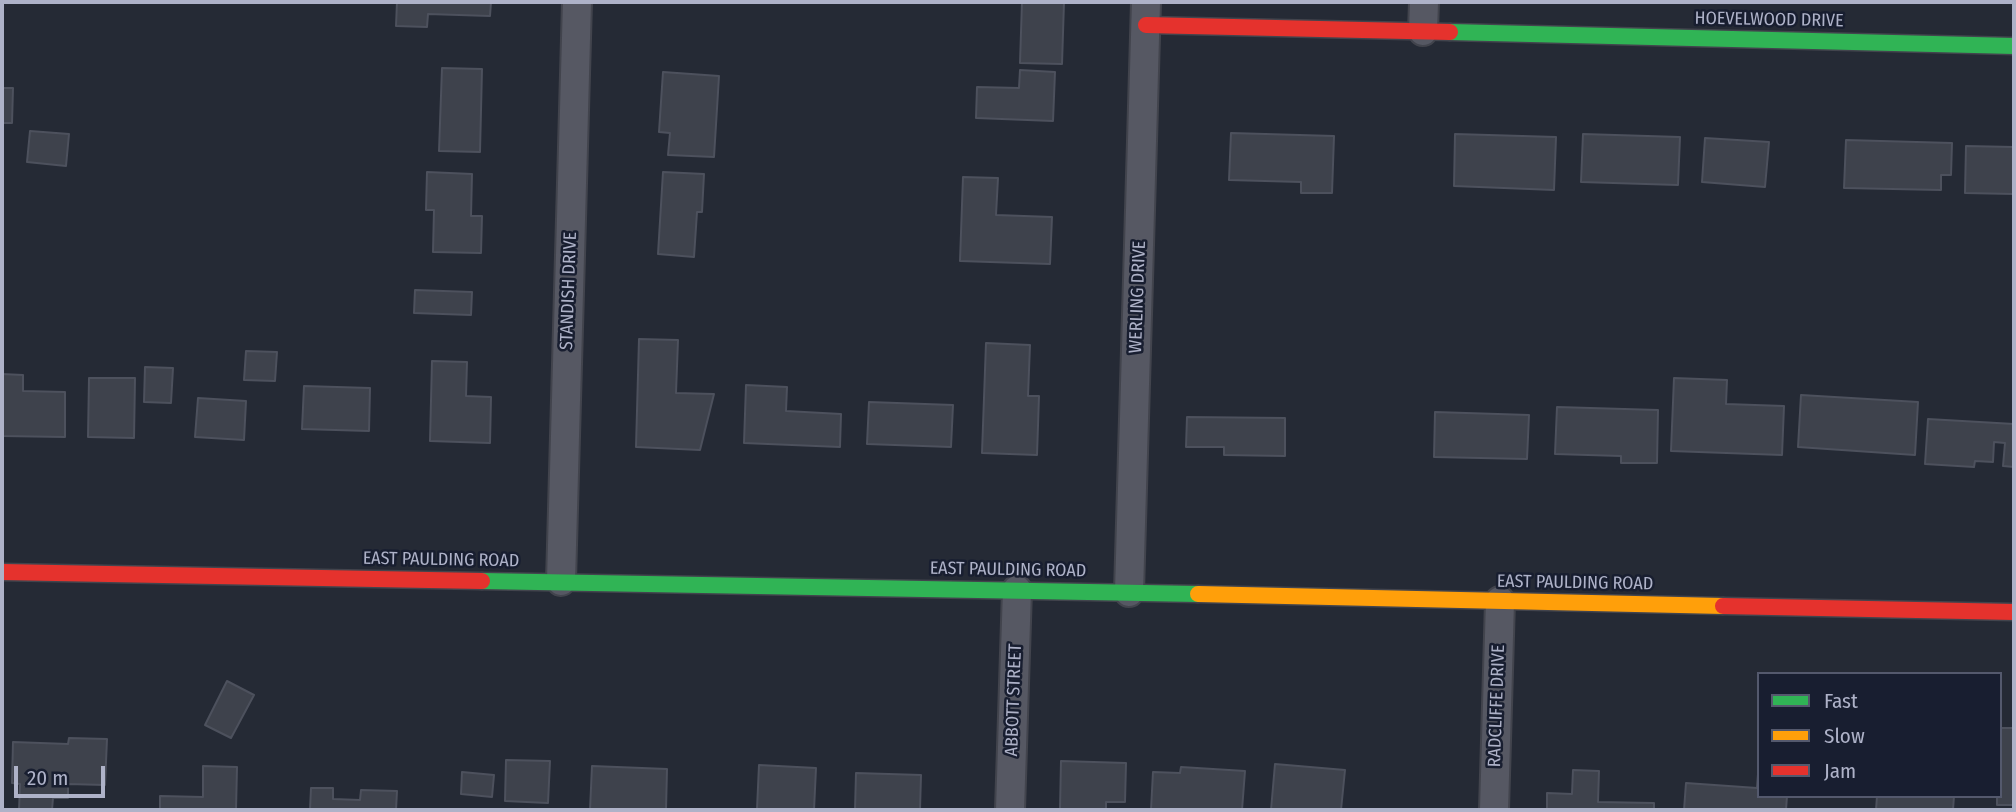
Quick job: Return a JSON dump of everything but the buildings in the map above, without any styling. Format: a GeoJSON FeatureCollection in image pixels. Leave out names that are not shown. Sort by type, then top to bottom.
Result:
{"type":"FeatureCollection","features":[{"type":"Feature","properties":{"kind":"main road","name":"HOEVELWOOD DRIVE"},"geometry":{"type":"LineString","coordinates":[[1146,13],[1423,31],[2014,46]]}},
{"type":"Feature","properties":{"kind":"main road","name":"EAST PAULDING ROAD"},"geometry":{"type":"LineString","coordinates":[[2,572],[1129,592],[2014,612]]}},
{"type":"Feature","properties":{"kind":"street","name":"STANDISH DRIVE"},"geometry":{"type":"LineString","coordinates":[[561,581],[577,2]]}},
{"type":"Feature","properties":{"kind":"street"},"geometry":{"type":"LineString","coordinates":[[1423,31],[1424,2]]}},
{"type":"Feature","properties":{"kind":"street","name":"WERLING DRIVE"},"geometry":{"type":"LineString","coordinates":[[1129,592],[1146,13]]}},
{"type":"Feature","properties":{"kind":"street","name":"ABBOTT STREET"},"geometry":{"type":"LineString","coordinates":[[1010,810],[1017,590]]}},
{"type":"Feature","properties":{"kind":"street","name":"RADCLIFFE DRIVE"},"geometry":{"type":"LineString","coordinates":[[1494,810],[1500,601]]}},
{"type":"Feature","properties":{"kind":"traffic: fast"},"geometry":{"type":"LineString","coordinates":[[1450,32],[2014,46]]}},
{"type":"Feature","properties":{"kind":"traffic: fast"},"geometry":{"type":"LineString","coordinates":[[482,581],[1198,594]]}},
{"type":"Feature","properties":{"kind":"traffic: slow"},"geometry":{"type":"LineString","coordinates":[[1198,594],[1723,606]]}},
{"type":"Feature","properties":{"kind":"traffic: jam"},"geometry":{"type":"LineString","coordinates":[[1146,25],[1450,32]]}},
{"type":"Feature","properties":{"kind":"traffic: jam"},"geometry":{"type":"LineString","coordinates":[[2,572],[482,581]]}},
{"type":"Feature","properties":{"kind":"traffic: jam"},"geometry":{"type":"LineString","coordinates":[[1723,606],[2014,612]]}}]}
